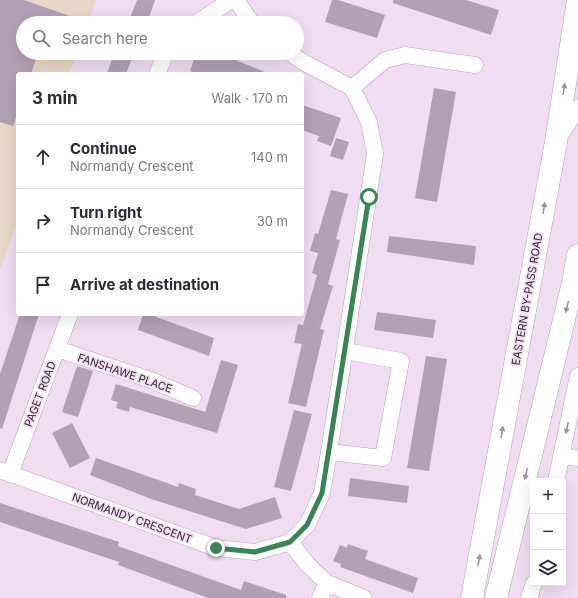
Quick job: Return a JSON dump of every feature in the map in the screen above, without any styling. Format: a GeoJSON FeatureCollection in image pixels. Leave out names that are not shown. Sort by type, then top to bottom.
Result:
{"type":"FeatureCollection","features":[{"type":"Feature","properties":{"kind":"highway","name":"EASTERN BY-PASS ROAD"},"geometry":{"type":"LineString","coordinates":[[472,598],[556,142],[578,0]]}},
{"type":"Feature","properties":{"kind":"highway"},"geometry":{"type":"LineString","coordinates":[[496,598],[573,283],[578,255]]}},
{"type":"Feature","properties":{"kind":"street"},"geometry":{"type":"LineString","coordinates":[[207,16],[231,0]]}},
{"type":"Feature","properties":{"kind":"street"},"geometry":{"type":"LineString","coordinates":[[236,0],[247,16]]}},
{"type":"Feature","properties":{"kind":"street"},"geometry":{"type":"LineString","coordinates":[[300,60],[352,88],[385,60],[405,55],[475,65]]}},
{"type":"Feature","properties":{"kind":"street"},"geometry":{"type":"LineString","coordinates":[[158,72],[163,60]]}},
{"type":"Feature","properties":{"kind":"street","name":"NORMANDY CRESCENT"},"geometry":{"type":"LineString","coordinates":[[5,472],[216,548],[255,552],[290,542],[307,525],[322,493],[376,154],[369,122],[352,88]]}},
{"type":"Feature","properties":{"kind":"street"},"geometry":{"type":"LineString","coordinates":[[556,142],[578,108]]}},
{"type":"Feature","properties":{"kind":"street","name":"PAGET ROAD"},"geometry":{"type":"LineString","coordinates":[[5,472],[57,349],[69,316]]}},
{"type":"Feature","properties":{"kind":"street","name":"FANSHAWE PLACE"},"geometry":{"type":"LineString","coordinates":[[57,349],[151,380],[193,398]]}},
{"type":"Feature","properties":{"kind":"street"},"geometry":{"type":"LineString","coordinates":[[329,452],[383,458],[401,361],[345,351]]}},
{"type":"Feature","properties":{"kind":"street"},"geometry":{"type":"LineString","coordinates":[[557,478],[578,376]]}},
{"type":"Feature","properties":{"kind":"street"},"geometry":{"type":"LineString","coordinates":[[561,456],[578,458]]}},
{"type":"Feature","properties":{"kind":"street"},"geometry":{"type":"LineString","coordinates":[[290,542],[307,564],[327,583],[364,598]]}},
{"type":"Feature","properties":{"kind":"street"},"geometry":{"type":"LineString","coordinates":[[320,598],[327,583]]}},
{"type":"Feature","properties":{"kind":"street"},"geometry":{"type":"LineString","coordinates":[[529,598],[533,586]]}},
{"type":"Feature","properties":{"kind":"shaded area"},"geometry":{"type":"Polygon","coordinates":[[[0,0],[96,0],[90,16],[16,16],[16,60],[74,60],[70,72],[16,72],[16,225],[0,271],[0,0]]]}},
{"type":"Feature","properties":{"kind":"building"},"geometry":{"type":"Polygon","coordinates":[[[0,0],[24,0],[70,16],[16,16],[16,60],[36,60],[32,72],[16,72],[16,117],[13,126],[0,122],[0,0]]]}},
{"type":"Feature","properties":{"kind":"building"},"geometry":{"type":"Polygon","coordinates":[[[137,0],[155,0],[149,16],[131,16],[137,0]]]}},
{"type":"Feature","properties":{"kind":"building"},"geometry":{"type":"Polygon","coordinates":[[[332,0],[338,0],[385,15],[377,38],[325,22],[332,0]]]}},
{"type":"Feature","properties":{"kind":"building"},"geometry":{"type":"Polygon","coordinates":[[[393,0],[466,0],[499,10],[491,35],[393,3],[393,0]]]}},
{"type":"Feature","properties":{"kind":"building"},"geometry":{"type":"Polygon","coordinates":[[[112,60],[131,60],[127,72],[108,72],[112,60]]]}},
{"type":"Feature","properties":{"kind":"building"},"geometry":{"type":"Polygon","coordinates":[[[194,60],[235,60],[265,72],[193,72],[190,71],[194,60]]]}},
{"type":"Feature","properties":{"kind":"building"},"geometry":{"type":"Polygon","coordinates":[[[434,88],[456,92],[437,202],[415,198],[434,88]]]}},
{"type":"Feature","properties":{"kind":"building"},"geometry":{"type":"Polygon","coordinates":[[[304,106],[341,118],[331,146],[317,141],[319,136],[304,131],[304,106]]]}},
{"type":"Feature","properties":{"kind":"building"},"geometry":{"type":"Polygon","coordinates":[[[336,138],[349,142],[343,160],[330,156],[336,138]]]}},
{"type":"Feature","properties":{"kind":"building"},"geometry":{"type":"Polygon","coordinates":[[[331,190],[348,194],[336,239],[340,240],[328,284],[333,286],[320,329],[324,330],[306,407],[288,403],[302,344],[294,343],[298,324],[303,325],[317,275],[312,273],[318,253],[310,251],[315,233],[318,234],[331,190]]]}},
{"type":"Feature","properties":{"kind":"building"},"geometry":{"type":"Polygon","coordinates":[[[389,236],[476,246],[474,265],[387,252],[389,236]]]}},
{"type":"Feature","properties":{"kind":"building"},"geometry":{"type":"Polygon","coordinates":[[[377,312],[436,320],[433,338],[374,330],[377,312]]]}},
{"type":"Feature","properties":{"kind":"building"},"geometry":{"type":"Polygon","coordinates":[[[19,316],[38,316],[2,429],[0,428],[0,374],[19,316]]]}},
{"type":"Feature","properties":{"kind":"building"},"geometry":{"type":"Polygon","coordinates":[[[142,316],[154,316],[214,338],[209,356],[138,330],[142,316]]]}},
{"type":"Feature","properties":{"kind":"building"},"geometry":{"type":"Polygon","coordinates":[[[426,356],[447,359],[429,471],[407,468],[426,356]]]}},
{"type":"Feature","properties":{"kind":"building"},"geometry":{"type":"Polygon","coordinates":[[[221,360],[238,365],[217,433],[130,407],[129,412],[116,408],[118,402],[111,400],[116,384],[205,412],[221,360]]]}},
{"type":"Feature","properties":{"kind":"building"},"geometry":{"type":"Polygon","coordinates":[[[77,366],[93,371],[78,417],[62,412],[77,366]]]}},
{"type":"Feature","properties":{"kind":"building"},"geometry":{"type":"Polygon","coordinates":[[[294,410],[312,414],[291,491],[274,487],[294,410]]]}},
{"type":"Feature","properties":{"kind":"building"},"geometry":{"type":"Polygon","coordinates":[[[72,423],[90,458],[70,468],[52,433],[72,423]]]}},
{"type":"Feature","properties":{"kind":"building"},"geometry":{"type":"Polygon","coordinates":[[[96,458],[178,487],[179,483],[196,489],[195,495],[239,509],[275,497],[282,518],[246,529],[151,499],[90,475],[96,458]]]}},
{"type":"Feature","properties":{"kind":"building"},"geometry":{"type":"Polygon","coordinates":[[[350,478],[409,486],[407,503],[348,496],[350,478]]]}},
{"type":"Feature","properties":{"kind":"building"},"geometry":{"type":"Polygon","coordinates":[[[0,503],[119,542],[118,546],[241,590],[244,581],[286,595],[286,598],[208,598],[118,565],[119,562],[0,522],[0,503]]]}},
{"type":"Feature","properties":{"kind":"building"},"geometry":{"type":"Polygon","coordinates":[[[348,544],[368,551],[365,559],[418,578],[413,593],[340,567],[341,564],[333,561],[340,545],[347,548],[348,544]]]}},
{"type":"Feature","properties":{"kind":"route"},"geometry":{"type":"LineString","coordinates":[[216,548],[255,552],[290,542],[307,525],[322,493],[369,197]]}}]}
